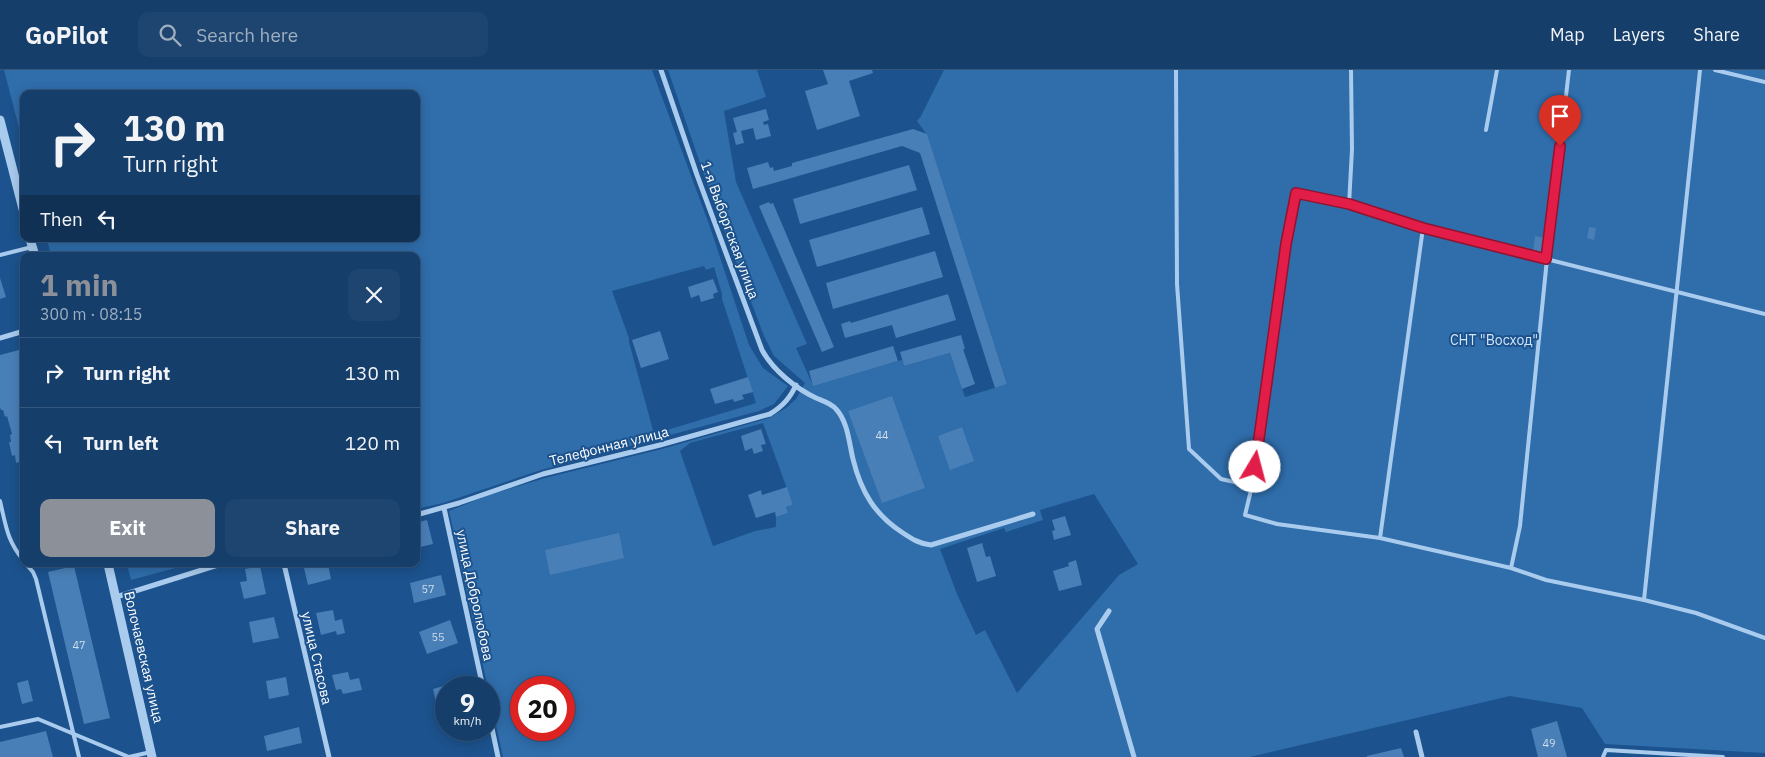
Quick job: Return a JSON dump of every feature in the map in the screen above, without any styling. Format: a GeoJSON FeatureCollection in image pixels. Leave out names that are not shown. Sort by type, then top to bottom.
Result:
{"type":"FeatureCollection","features":[{"type":"Feature","properties":{"kind":"street","name":"1-я Выборгская улица"},"geometry":{"type":"LineString","coordinates":[[661,70],[697,175],[762,350],[772,366],[796,385],[830,404],[838,411],[844,424],[860,481],[883,520],[914,540],[931,545],[940,544],[1033,514]]}},
{"type":"Feature","properties":{"kind":"street"},"geometry":{"type":"LineString","coordinates":[[0,120],[20,198]]}},
{"type":"Feature","properties":{"kind":"street"},"geometry":{"type":"LineString","coordinates":[[0,338],[20,332]]}},
{"type":"Feature","properties":{"kind":"street","name":"Телефонная улица"},"geometry":{"type":"LineString","coordinates":[[420,514],[444,508],[543,474],[660,445],[770,414],[784,404],[796,385]]}},
{"type":"Feature","properties":{"kind":"street","name":"улица Добролюбова"},"geometry":{"type":"LineString","coordinates":[[444,508],[480,676]]}},
{"type":"Feature","properties":{"kind":"street","name":"Волочаевская улица"},"geometry":{"type":"LineString","coordinates":[[109,567],[152,754]]}},
{"type":"Feature","properties":{"kind":"street"},"geometry":{"type":"LineString","coordinates":[[116,597],[211,567]]}},
{"type":"Feature","properties":{"kind":"street","name":"улица Стасова"},"geometry":{"type":"LineString","coordinates":[[285,567],[329,757]]}},
{"type":"Feature","properties":{"kind":"street"},"geometry":{"type":"LineString","coordinates":[[1109,611],[1097,629],[1134,757]]}},
{"type":"Feature","properties":{"kind":"street"},"geometry":{"type":"LineString","coordinates":[[1416,732],[1422,757]]}},
{"type":"Feature","properties":{"kind":"street"},"geometry":{"type":"LineString","coordinates":[[495,741],[498,757]]}},
{"type":"Feature","properties":{"kind":"lane"},"geometry":{"type":"LineString","coordinates":[[1176,70],[1177,284],[1189,449],[1220,479],[1252,486]]}},
{"type":"Feature","properties":{"kind":"lane"},"geometry":{"type":"LineString","coordinates":[[1349,204],[1352,149],[1351,70]]}},
{"type":"Feature","properties":{"kind":"lane"},"geometry":{"type":"LineString","coordinates":[[1486,130],[1497,70]]}},
{"type":"Feature","properties":{"kind":"lane"},"geometry":{"type":"LineString","coordinates":[[1511,568],[1520,526],[1546,259],[1569,70]]}},
{"type":"Feature","properties":{"kind":"lane"},"geometry":{"type":"LineString","coordinates":[[1644,600],[1700,70]]}},
{"type":"Feature","properties":{"kind":"lane"},"geometry":{"type":"LineString","coordinates":[[1715,70],[1765,82]]}},
{"type":"Feature","properties":{"kind":"lane"},"geometry":{"type":"LineString","coordinates":[[1765,314],[1423,228],[1349,204],[1296,193],[1286,244],[1252,486],[1245,515],[1277,524],[1380,538],[1511,568],[1546,580],[1644,600],[1696,614],[1765,638]]}},
{"type":"Feature","properties":{"kind":"lane"},"geometry":{"type":"LineString","coordinates":[[1380,538],[1423,228]]}},
{"type":"Feature","properties":{"kind":"lane"},"geometry":{"type":"LineString","coordinates":[[0,256],[32,247]]}},
{"type":"Feature","properties":{"kind":"lane"},"geometry":{"type":"LineString","coordinates":[[0,501],[9,540],[20,555]]}},
{"type":"Feature","properties":{"kind":"lane"},"geometry":{"type":"LineString","coordinates":[[29,567],[36,579],[79,757]]}},
{"type":"Feature","properties":{"kind":"lane"},"geometry":{"type":"LineString","coordinates":[[0,728],[38,719],[129,757],[152,754]]}},
{"type":"Feature","properties":{"kind":"lane"},"geometry":{"type":"LineString","coordinates":[[1603,757],[1606,750],[1723,757]]}},
{"type":"Feature","properties":{"kind":"green space"},"geometry":{"type":"Polygon","coordinates":[[[4,70],[652,70],[710,227],[749,345],[763,368],[788,386],[774,404],[759,411],[541,470],[443,503],[420,508],[420,252],[50,252],[48,242],[420,242],[420,90],[20,90],[20,132],[4,70]],[[704,266],[612,291],[629,338],[654,434],[756,403],[722,299],[714,267],[706,270],[704,266]]]}},
{"type":"Feature","properties":{"kind":"green space","name":"СНТ \"Восход\""},"geometry":{"type":"Polygon","coordinates":[[[668,70],[757,70],[766,97],[724,111],[736,182],[807,344],[796,348],[813,385],[902,360],[904,366],[950,353],[965,397],[1007,384],[927,135],[917,121],[944,70],[1765,70],[1765,753],[1605,744],[1582,708],[1510,696],[1250,757],[503,757],[499,741],[500,676],[485,676],[449,511],[489,495],[545,478],[662,449],[769,418],[786,408],[796,399],[805,383],[774,356],[764,336],[711,195],[668,70]],[[763,423],[690,443],[680,451],[713,546],[755,531],[776,527],[776,517],[788,513],[786,507],[793,505],[763,423]],[[1094,494],[1040,510],[1043,520],[1006,532],[1004,528],[940,549],[957,594],[976,635],[985,630],[1017,693],[1119,575],[1138,564],[1094,494]]]}},
{"type":"Feature","properties":{"kind":"green space"},"geometry":{"type":"Polygon","coordinates":[[[128,567],[179,567],[131,580],[128,567]]]}},
{"type":"Feature","properties":{"kind":"building"},"geometry":{"type":"Polygon","coordinates":[[[823,70],[872,70],[873,73],[849,81],[860,116],[817,130],[805,91],[828,84],[823,70]]]}},
{"type":"Feature","properties":{"kind":"building"},"geometry":{"type":"Polygon","coordinates":[[[766,109],[769,120],[763,122],[764,125],[768,124],[771,136],[756,140],[753,128],[741,131],[744,143],[736,145],[733,133],[737,132],[733,118],[766,109]]]}},
{"type":"Feature","properties":{"kind":"building"},"geometry":{"type":"Polygon","coordinates":[[[913,129],[927,134],[1007,384],[995,388],[920,153],[902,146],[753,189],[747,168],[768,162],[770,168],[773,167],[774,171],[792,166],[792,163],[913,129]]]}},
{"type":"Feature","properties":{"kind":"building"},"geometry":{"type":"Polygon","coordinates":[[[909,165],[917,190],[800,224],[793,199],[909,165]]]}},
{"type":"Feature","properties":{"kind":"building"},"geometry":{"type":"Polygon","coordinates":[[[769,202],[770,204],[773,203],[834,347],[822,352],[759,206],[769,202]]]}},
{"type":"Feature","properties":{"kind":"building"},"geometry":{"type":"Polygon","coordinates":[[[922,207],[930,234],[817,267],[809,240],[922,207]]]}},
{"type":"Feature","properties":{"kind":"building"},"geometry":{"type":"Polygon","coordinates":[[[1589,227],[1596,228],[1594,240],[1587,238],[1589,227]]]}},
{"type":"Feature","properties":{"kind":"building"},"geometry":{"type":"Polygon","coordinates":[[[1535,236],[1546,238],[1544,253],[1533,252],[1535,236]]]}},
{"type":"Feature","properties":{"kind":"building"},"geometry":{"type":"Polygon","coordinates":[[[935,251],[943,277],[833,309],[826,283],[935,251]]]}},
{"type":"Feature","properties":{"kind":"building"},"geometry":{"type":"Polygon","coordinates":[[[0,278],[6,297],[0,299],[0,278]]]}},
{"type":"Feature","properties":{"kind":"building"},"geometry":{"type":"Polygon","coordinates":[[[713,279],[718,292],[713,294],[714,298],[701,302],[699,295],[691,298],[688,287],[713,279]]]}},
{"type":"Feature","properties":{"kind":"building"},"geometry":{"type":"Polygon","coordinates":[[[948,294],[956,320],[896,338],[892,325],[845,338],[841,324],[850,321],[851,323],[948,294]]]}},
{"type":"Feature","properties":{"kind":"building"},"geometry":{"type":"Polygon","coordinates":[[[660,331],[669,359],[641,368],[632,340],[660,331]]]}},
{"type":"Feature","properties":{"kind":"building"},"geometry":{"type":"Polygon","coordinates":[[[961,335],[965,349],[963,349],[975,384],[962,389],[950,353],[904,366],[900,352],[961,335]]]}},
{"type":"Feature","properties":{"kind":"building"},"geometry":{"type":"Polygon","coordinates":[[[893,346],[898,361],[813,386],[809,371],[893,346]]]}},
{"type":"Feature","properties":{"kind":"building"},"geometry":{"type":"Polygon","coordinates":[[[19,350],[20,353],[20,466],[19,462],[16,463],[15,455],[12,456],[9,442],[11,442],[10,435],[12,434],[7,416],[5,417],[0,407],[0,355],[19,350]]]}},
{"type":"Feature","properties":{"kind":"building"},"geometry":{"type":"Polygon","coordinates":[[[748,377],[753,392],[742,395],[744,399],[734,402],[733,399],[715,404],[710,389],[748,377]]]}},
{"type":"Feature","properties":{"kind":"building"},"geometry":{"type":"Polygon","coordinates":[[[892,396],[925,488],[882,503],[848,411],[892,396]]]}},
{"type":"Feature","properties":{"kind":"building"},"geometry":{"type":"Polygon","coordinates":[[[962,427],[974,461],[950,470],[938,436],[962,427]]]}},
{"type":"Feature","properties":{"kind":"building"},"geometry":{"type":"Polygon","coordinates":[[[761,429],[766,444],[761,445],[763,451],[754,454],[752,448],[745,451],[741,436],[761,429]]]}},
{"type":"Feature","properties":{"kind":"building"},"geometry":{"type":"Polygon","coordinates":[[[787,487],[793,505],[786,507],[788,513],[776,517],[775,512],[756,518],[748,495],[761,490],[762,495],[787,487]]]}},
{"type":"Feature","properties":{"kind":"building"},"geometry":{"type":"Polygon","coordinates":[[[1065,516],[1071,535],[1054,540],[1052,531],[1055,530],[1052,520],[1065,516]]]}},
{"type":"Feature","properties":{"kind":"building"},"geometry":{"type":"Polygon","coordinates":[[[427,520],[433,544],[420,547],[420,522],[427,520]]]}},
{"type":"Feature","properties":{"kind":"building"},"geometry":{"type":"Polygon","coordinates":[[[619,533],[624,558],[550,575],[545,550],[619,533]]]}},
{"type":"Feature","properties":{"kind":"building"},"geometry":{"type":"Polygon","coordinates":[[[982,543],[986,557],[990,556],[996,576],[977,582],[967,548],[982,543]]]}},
{"type":"Feature","properties":{"kind":"building"},"geometry":{"type":"Polygon","coordinates":[[[1076,560],[1082,585],[1059,591],[1053,571],[1069,566],[1068,563],[1076,560]]]}},
{"type":"Feature","properties":{"kind":"building"},"geometry":{"type":"Polygon","coordinates":[[[74,567],[110,718],[84,724],[48,572],[74,567]]]}},
{"type":"Feature","properties":{"kind":"building"},"geometry":{"type":"Polygon","coordinates":[[[260,567],[266,594],[244,599],[240,582],[247,581],[245,569],[260,567]]]}},
{"type":"Feature","properties":{"kind":"building"},"geometry":{"type":"Polygon","coordinates":[[[304,567],[329,567],[331,579],[308,585],[304,567]]]}},
{"type":"Feature","properties":{"kind":"building"},"geometry":{"type":"Polygon","coordinates":[[[441,575],[446,595],[414,603],[410,583],[441,575]]]}},
{"type":"Feature","properties":{"kind":"building"},"geometry":{"type":"Polygon","coordinates":[[[333,610],[335,621],[342,619],[345,633],[337,635],[336,631],[321,635],[316,613],[333,610]]]}},
{"type":"Feature","properties":{"kind":"building"},"geometry":{"type":"Polygon","coordinates":[[[274,617],[279,638],[253,643],[249,622],[274,617]]]}},
{"type":"Feature","properties":{"kind":"building"},"geometry":{"type":"Polygon","coordinates":[[[450,620],[458,643],[427,654],[419,632],[450,620]]]}},
{"type":"Feature","properties":{"kind":"building"},"geometry":{"type":"Polygon","coordinates":[[[348,672],[350,680],[359,678],[362,690],[343,694],[341,689],[336,690],[332,675],[348,672]]]}},
{"type":"Feature","properties":{"kind":"building"},"geometry":{"type":"Polygon","coordinates":[[[286,677],[289,695],[269,699],[266,681],[286,677]]]}},
{"type":"Feature","properties":{"kind":"building"},"geometry":{"type":"Polygon","coordinates":[[[28,680],[33,701],[22,704],[17,683],[28,680]]]}},
{"type":"Feature","properties":{"kind":"building"},"geometry":{"type":"Polygon","coordinates":[[[1557,721],[1567,757],[1538,757],[1531,729],[1557,721]]]}},
{"type":"Feature","properties":{"kind":"building"},"geometry":{"type":"Polygon","coordinates":[[[299,727],[302,743],[267,751],[264,736],[299,727]]]}},
{"type":"Feature","properties":{"kind":"building"},"geometry":{"type":"Polygon","coordinates":[[[46,731],[53,757],[0,757],[0,742],[46,731]]]}},
{"type":"Feature","properties":{"kind":"building"},"geometry":{"type":"Polygon","coordinates":[[[1401,748],[1404,757],[1367,757],[1367,756],[1401,748]]]}},
{"type":"Feature","properties":{"kind":"route"},"geometry":{"type":"LineString","coordinates":[[1255,467],[1286,244],[1296,193],[1349,204],[1423,228],[1546,259],[1560,146]]}}]}
